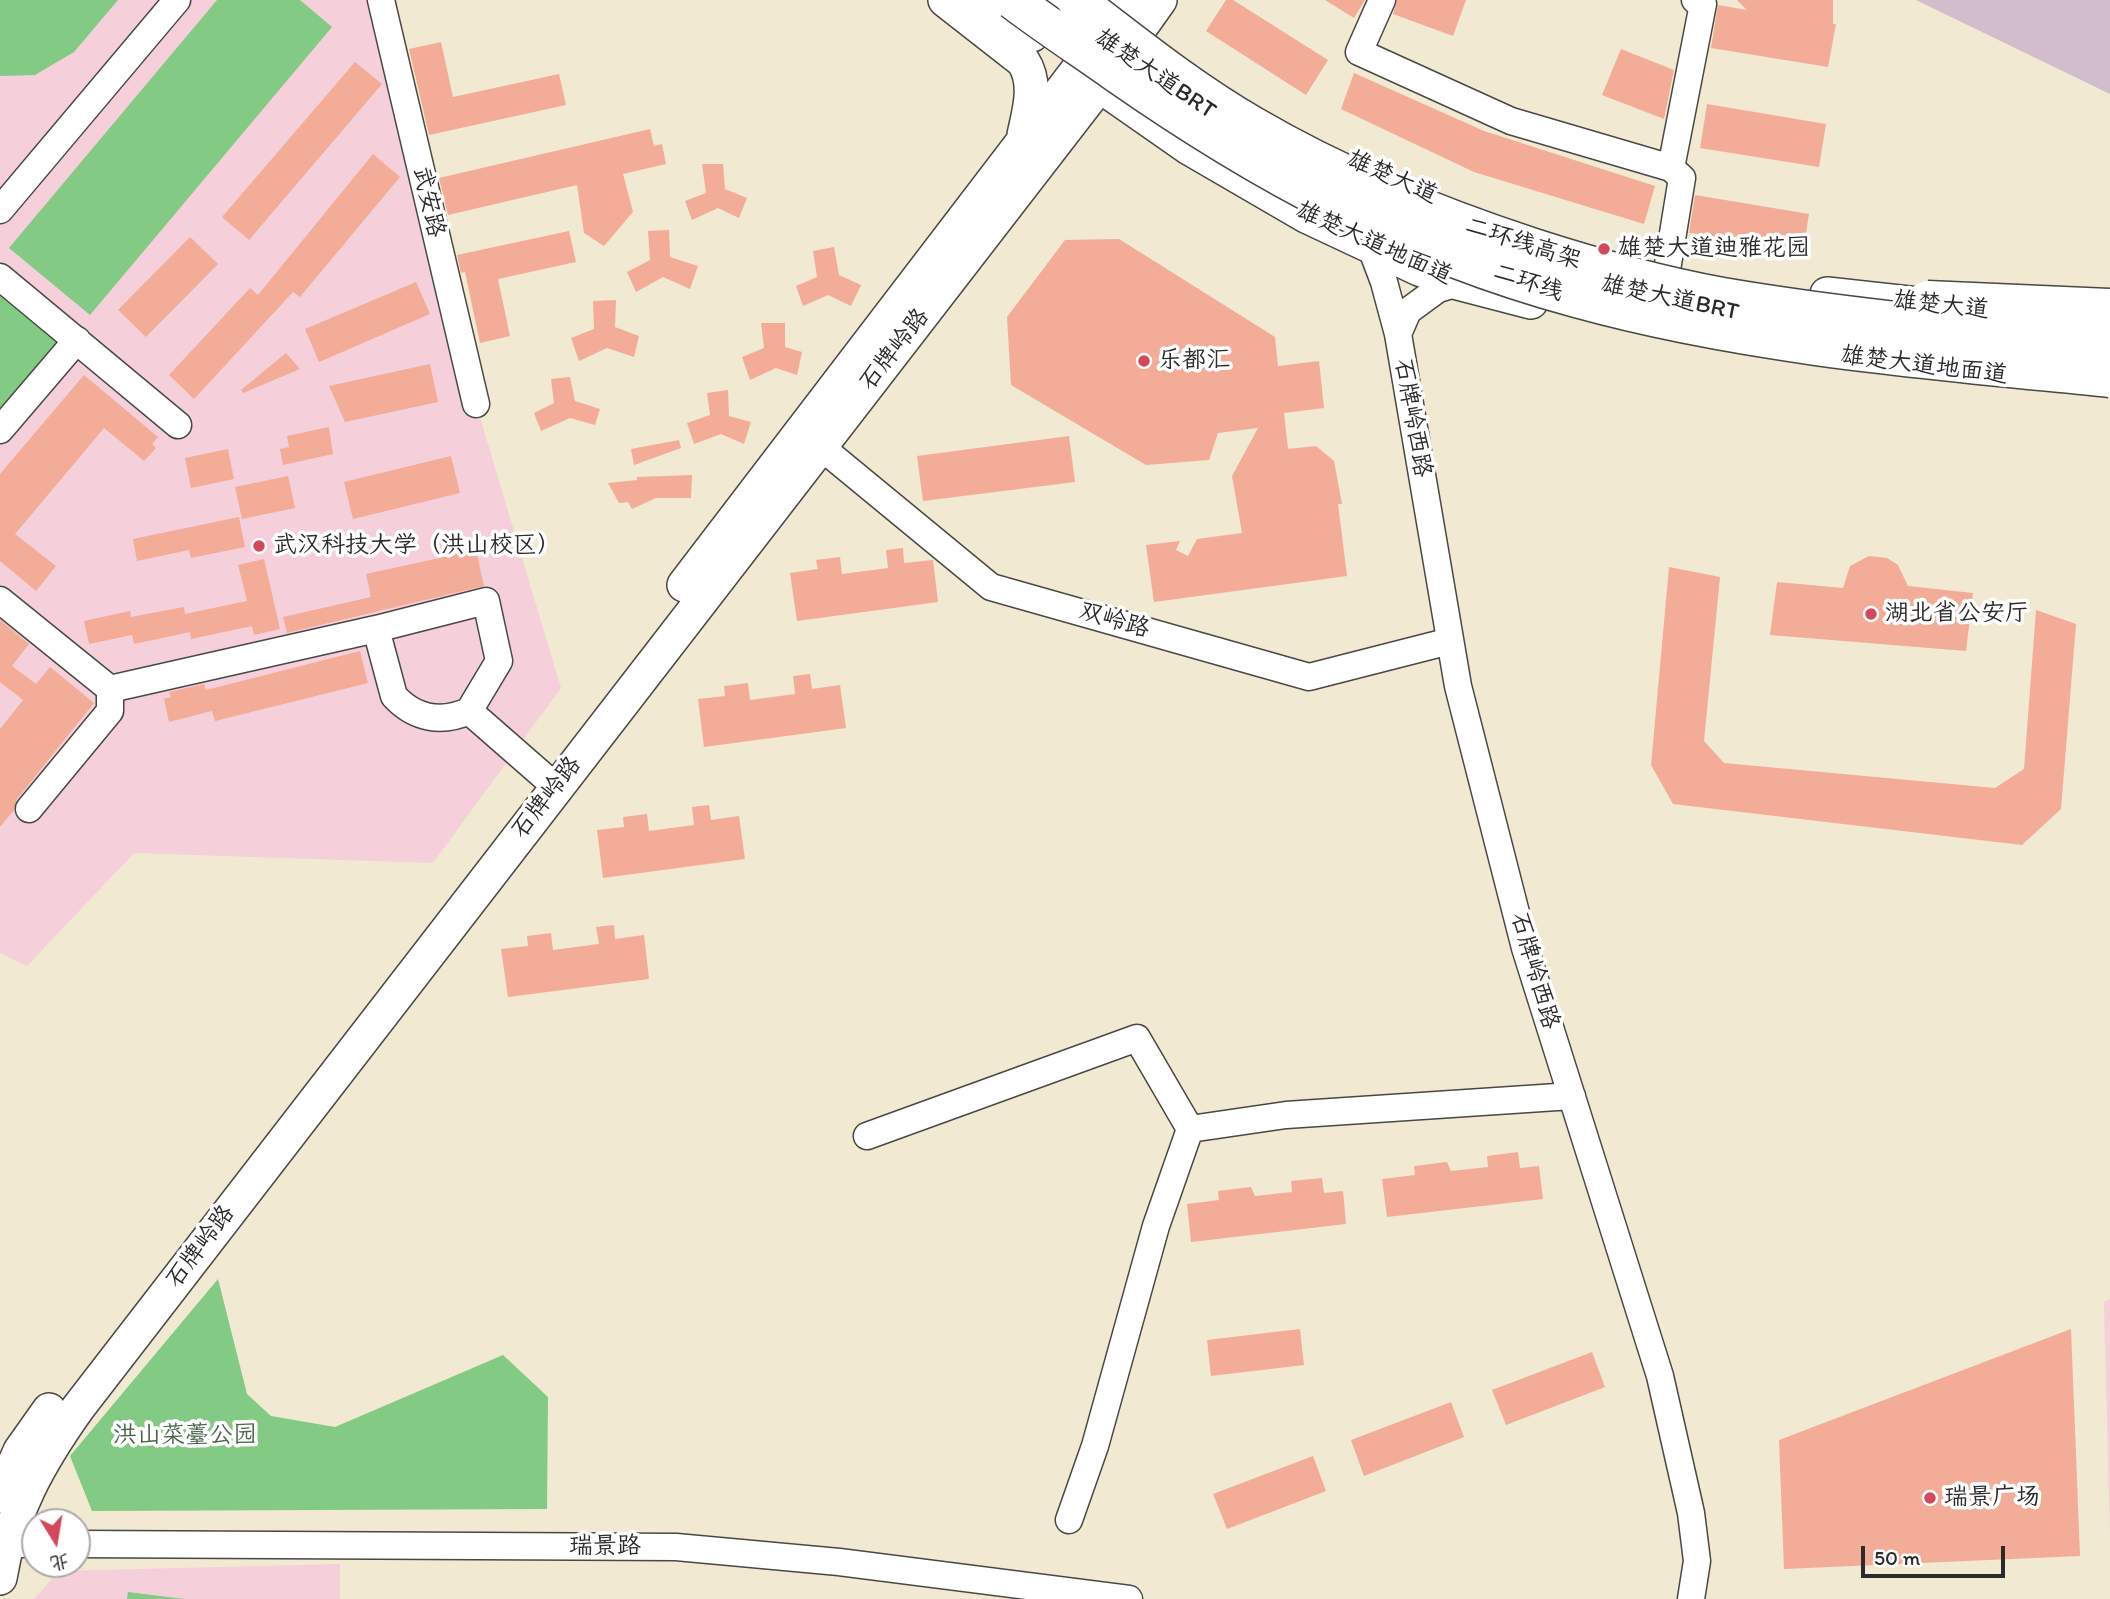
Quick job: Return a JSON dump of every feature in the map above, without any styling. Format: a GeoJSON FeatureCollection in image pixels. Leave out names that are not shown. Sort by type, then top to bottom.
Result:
{"type":"FeatureCollection","features":[{"type":"Feature","properties":{"kind":"highway","name":"二环线"},"geometry":{"type":"LineString","coordinates":[[1013,0],[1193,126],[1298,188],[1401,238],[1513,279],[1577,299],[1691,324],[1875,355],[2110,378]]}},
{"type":"Feature","properties":{"kind":"highway"},"geometry":{"type":"LineString","coordinates":[[1106,21],[1149,42],[1265,116],[1395,184],[1463,211],[1558,242],[1632,262],[1783,287],[1883,297],[2110,308]]}},
{"type":"Feature","properties":{"kind":"highway","name":"二环线高架"},"geometry":{"type":"LineString","coordinates":[[1106,21],[1175,77],[1253,127],[1399,200],[1477,230],[1610,272],[1722,297],[1889,321],[2110,342]]}},
{"type":"Feature","properties":{"kind":"highway"},"geometry":{"type":"LineString","coordinates":[[1875,355],[1953,379],[2110,405]]}},
{"type":"Feature","properties":{"kind":"main road"},"geometry":{"type":"LineString","coordinates":[[945,0],[1023,61],[1030,71],[1031,94],[1023,141]]}},
{"type":"Feature","properties":{"kind":"main road","name":"雄楚大道地面道"},"geometry":{"type":"LineString","coordinates":[[987,0],[1088,78],[1189,148],[1306,216],[1419,269],[1458,283],[1641,330],[2110,388]]}},
{"type":"Feature","properties":{"kind":"main road","name":"石牌岭路"},"geometry":{"type":"LineString","coordinates":[[0,1496],[20,1451],[38,1424],[548,780],[821,447],[1088,78],[1106,21],[1160,0]]}},
{"type":"Feature","properties":{"kind":"main road","name":"雄楚大道"},"geometry":{"type":"LineString","coordinates":[[1106,21],[1275,121],[1350,161],[1468,211],[1602,254],[1667,270],[1825,294],[2110,324]]}},
{"type":"Feature","properties":{"kind":"main road","name":"石牌岭路"},"geometry":{"type":"LineString","coordinates":[[27,1508],[32,1478],[78,1408],[1023,141],[1088,78]]}},
{"type":"Feature","properties":{"kind":"main road","name":"石牌岭路"},"geometry":{"type":"LineString","coordinates":[[0,1578],[21,1546]]}},
{"type":"Feature","properties":{"kind":"street"},"geometry":{"type":"LineString","coordinates":[[0,210],[177,0]]}},
{"type":"Feature","properties":{"kind":"street","name":"武安路"},"geometry":{"type":"LineString","coordinates":[[381,0],[476,404]]}},
{"type":"Feature","properties":{"kind":"street","name":"雄楚大道BRT"},"geometry":{"type":"LineString","coordinates":[[1050,0],[1106,21],[1282,160],[1352,199],[1396,218],[1526,265],[1614,289],[1750,317],[2110,355]]}},
{"type":"Feature","properties":{"kind":"street"},"geometry":{"type":"LineString","coordinates":[[1382,0],[1359,52],[1511,121],[1671,168],[1682,178],[1667,270]]}},
{"type":"Feature","properties":{"kind":"street"},"geometry":{"type":"LineString","coordinates":[[1671,168],[1703,4],[1695,0]]}},
{"type":"Feature","properties":{"kind":"street","name":"石牌岭西路"},"geometry":{"type":"LineString","coordinates":[[1370,246],[1384,282],[1398,334],[1458,686],[1525,948],[1663,1388],[1692,1513],[1697,1560],[1691,1599]]}},
{"type":"Feature","properties":{"kind":"street"},"geometry":{"type":"LineString","coordinates":[[0,277],[178,425]]}},
{"type":"Feature","properties":{"kind":"street"},"geometry":{"type":"LineString","coordinates":[[1398,334],[1408,311],[1438,289],[1458,283]]}},
{"type":"Feature","properties":{"kind":"street"},"geometry":{"type":"LineString","coordinates":[[0,430],[77,340]]}},
{"type":"Feature","properties":{"kind":"street","name":"双岭路"},"geometry":{"type":"LineString","coordinates":[[821,447],[991,587],[1309,677],[1450,641]]}},
{"type":"Feature","properties":{"kind":"street"},"geometry":{"type":"LineString","coordinates":[[0,600],[110,689]]}},
{"type":"Feature","properties":{"kind":"street"},"geometry":{"type":"LineString","coordinates":[[110,689],[376,629],[486,601],[499,661],[469,711],[452,718],[438,719],[401,704],[394,696],[376,629]]}},
{"type":"Feature","properties":{"kind":"street"},"geometry":{"type":"LineString","coordinates":[[29,809],[110,711],[110,689]]}},
{"type":"Feature","properties":{"kind":"street"},"geometry":{"type":"LineString","coordinates":[[469,711],[548,780]]}},
{"type":"Feature","properties":{"kind":"street"},"geometry":{"type":"LineString","coordinates":[[867,1136],[1137,1038],[1190,1129],[1156,1226],[1095,1446],[1069,1520]]}},
{"type":"Feature","properties":{"kind":"street"},"geometry":{"type":"LineString","coordinates":[[1190,1129],[1286,1115],[1572,1096]]}},
{"type":"Feature","properties":{"kind":"street","name":"瑞景路"},"geometry":{"type":"LineString","coordinates":[[91,1544],[676,1547],[839,1562],[1129,1599]]}},
{"type":"Feature","properties":{"kind":"shaded area","name":"武汉科技大学（洪山校区）"},"geometry":{"type":"Polygon","coordinates":[[[0,0],[381,0],[476,404],[561,688],[433,863],[134,853],[27,966],[0,953],[0,0]]]}},
{"type":"Feature","properties":{"kind":"shaded area"},"geometry":{"type":"Polygon","coordinates":[[[1916,0],[2110,0],[2110,94],[1916,0]]]}},
{"type":"Feature","properties":{"kind":"shaded area"},"geometry":{"type":"Polygon","coordinates":[[[2110,1299],[2110,1539],[2104,1302],[2110,1299]]]}},
{"type":"Feature","properties":{"kind":"shaded area"},"geometry":{"type":"Polygon","coordinates":[[[340,1564],[340,1599],[34,1599],[53,1578],[91,1578],[91,1570],[340,1564]]]}},
{"type":"Feature","properties":{"kind":"green space"},"geometry":{"type":"Polygon","coordinates":[[[0,0],[118,0],[74,52],[35,75],[0,76],[0,0]]]}},
{"type":"Feature","properties":{"kind":"green space"},"geometry":{"type":"Polygon","coordinates":[[[217,0],[300,0],[332,27],[90,315],[9,248],[217,0]]]}},
{"type":"Feature","properties":{"kind":"green space"},"geometry":{"type":"Polygon","coordinates":[[[0,277],[77,340],[0,430],[0,277]]]}},
{"type":"Feature","properties":{"kind":"green space","name":"洪山菜薹公园"},"geometry":{"type":"Polygon","coordinates":[[[218,1279],[247,1394],[271,1416],[335,1427],[503,1355],[548,1397],[547,1509],[92,1511],[70,1456],[218,1279]]]}},
{"type":"Feature","properties":{"kind":"green space"},"geometry":{"type":"Polygon","coordinates":[[[128,1592],[184,1599],[127,1599],[128,1592]]]}},
{"type":"Feature","properties":{"kind":"building"},"geometry":{"type":"Polygon","coordinates":[[[1226,0],[1233,0],[1328,60],[1306,95],[1206,31],[1226,0]]]}},
{"type":"Feature","properties":{"kind":"building"},"geometry":{"type":"Polygon","coordinates":[[[1325,0],[1365,0],[1354,18],[1325,0]]]}},
{"type":"Feature","properties":{"kind":"building"},"geometry":{"type":"Polygon","coordinates":[[[1397,0],[1466,0],[1453,36],[1393,14],[1397,0]]]}},
{"type":"Feature","properties":{"kind":"building"},"geometry":{"type":"Polygon","coordinates":[[[1737,0],[1833,0],[1833,24],[1836,24],[1828,67],[1711,48],[1718,5],[1747,10],[1737,0]]]}},
{"type":"Feature","properties":{"kind":"building"},"geometry":{"type":"Polygon","coordinates":[[[441,42],[453,97],[559,74],[566,105],[429,135],[409,49],[441,42]]]}},
{"type":"Feature","properties":{"kind":"building"},"geometry":{"type":"Polygon","coordinates":[[[1621,49],[1674,70],[1664,119],[1602,95],[1621,49]]]}},
{"type":"Feature","properties":{"kind":"building"},"geometry":{"type":"Polygon","coordinates":[[[355,62],[382,84],[249,240],[222,217],[355,62]]]}},
{"type":"Feature","properties":{"kind":"building"},"geometry":{"type":"Polygon","coordinates":[[[1354,73],[1484,131],[1655,186],[1644,224],[1474,172],[1341,109],[1354,73]]]}},
{"type":"Feature","properties":{"kind":"building"},"geometry":{"type":"Polygon","coordinates":[[[1707,104],[1826,124],[1819,167],[1700,148],[1707,104]]]}},
{"type":"Feature","properties":{"kind":"building"},"geometry":{"type":"Polygon","coordinates":[[[650,129],[654,146],[662,144],[666,164],[623,174],[633,212],[604,246],[584,233],[577,185],[448,215],[439,178],[650,129]]]}},
{"type":"Feature","properties":{"kind":"building"},"geometry":{"type":"Polygon","coordinates":[[[373,154],[400,177],[300,297],[293,292],[194,399],[169,375],[250,288],[258,295],[373,154]]]}},
{"type":"Feature","properties":{"kind":"building"},"geometry":{"type":"Polygon","coordinates":[[[702,164],[723,164],[725,189],[747,198],[739,218],[718,208],[692,220],[685,201],[706,193],[702,164]]]}},
{"type":"Feature","properties":{"kind":"building"},"geometry":{"type":"Polygon","coordinates":[[[1695,195],[1809,214],[1803,252],[1689,233],[1695,195]]]}},
{"type":"Feature","properties":{"kind":"building"},"geometry":{"type":"Polygon","coordinates":[[[669,230],[670,257],[698,266],[690,289],[663,277],[636,292],[627,272],[650,260],[648,231],[669,230]]]}},
{"type":"Feature","properties":{"kind":"building"},"geometry":{"type":"Polygon","coordinates":[[[569,231],[576,262],[498,279],[510,336],[480,343],[465,272],[461,273],[457,255],[569,231]]]}},
{"type":"Feature","properties":{"kind":"building"},"geometry":{"type":"Polygon","coordinates":[[[190,237],[218,264],[146,337],[118,310],[190,237]]]}},
{"type":"Feature","properties":{"kind":"building","name":"乐都汇"},"geometry":{"type":"Polygon","coordinates":[[[1119,239],[1275,337],[1278,366],[1319,361],[1324,408],[1284,413],[1288,449],[1316,446],[1334,461],[1342,504],[1338,504],[1347,576],[1154,602],[1146,545],[1180,541],[1176,550],[1188,556],[1197,539],[1242,533],[1232,476],[1258,428],[1218,433],[1209,460],[1146,465],[1011,385],[1007,317],[1065,240],[1119,239]]]}},
{"type":"Feature","properties":{"kind":"building"},"geometry":{"type":"Polygon","coordinates":[[[834,247],[839,275],[861,285],[851,306],[828,295],[803,306],[796,286],[817,277],[813,251],[834,247]]]}},
{"type":"Feature","properties":{"kind":"building"},"geometry":{"type":"Polygon","coordinates":[[[416,282],[430,314],[319,362],[305,329],[416,282]]]}},
{"type":"Feature","properties":{"kind":"building"},"geometry":{"type":"Polygon","coordinates":[[[616,300],[615,327],[639,336],[634,357],[607,348],[579,361],[571,338],[594,329],[593,301],[616,300]]]}},
{"type":"Feature","properties":{"kind":"building"},"geometry":{"type":"Polygon","coordinates":[[[761,323],[785,323],[785,347],[802,352],[797,375],[776,368],[750,380],[742,357],[764,348],[761,323]]]}},
{"type":"Feature","properties":{"kind":"building"},"geometry":{"type":"Polygon","coordinates":[[[286,353],[300,369],[243,393],[241,390],[286,353]]]}},
{"type":"Feature","properties":{"kind":"building"},"geometry":{"type":"Polygon","coordinates":[[[430,364],[438,402],[345,422],[329,386],[430,364]]]}},
{"type":"Feature","properties":{"kind":"building"},"geometry":{"type":"Polygon","coordinates":[[[84,375],[158,437],[152,444],[156,448],[144,461],[104,428],[15,534],[56,566],[36,591],[0,561],[0,474],[84,375]]]}},
{"type":"Feature","properties":{"kind":"building"},"geometry":{"type":"Polygon","coordinates":[[[570,377],[575,401],[600,409],[595,425],[570,418],[541,431],[534,413],[554,403],[551,379],[570,377]]]}},
{"type":"Feature","properties":{"kind":"building"},"geometry":{"type":"Polygon","coordinates":[[[728,390],[729,416],[751,422],[744,444],[721,434],[694,444],[687,423],[710,415],[707,393],[728,390]]]}},
{"type":"Feature","properties":{"kind":"building"},"geometry":{"type":"Polygon","coordinates":[[[329,427],[333,454],[283,465],[280,449],[289,447],[287,436],[329,427]]]}},
{"type":"Feature","properties":{"kind":"building"},"geometry":{"type":"Polygon","coordinates":[[[1069,436],[1075,482],[923,501],[917,456],[1069,436]]]}},
{"type":"Feature","properties":{"kind":"building"},"geometry":{"type":"Polygon","coordinates":[[[679,440],[681,448],[634,465],[631,449],[679,440]]]}},
{"type":"Feature","properties":{"kind":"building"},"geometry":{"type":"Polygon","coordinates":[[[228,449],[234,479],[191,488],[185,458],[228,449]]]}},
{"type":"Feature","properties":{"kind":"building"},"geometry":{"type":"Polygon","coordinates":[[[451,456],[460,493],[353,519],[344,482],[451,456]]]}},
{"type":"Feature","properties":{"kind":"building"},"geometry":{"type":"Polygon","coordinates":[[[692,475],[691,498],[656,498],[632,509],[628,502],[619,503],[608,483],[637,480],[637,477],[692,475]]]}},
{"type":"Feature","properties":{"kind":"building"},"geometry":{"type":"Polygon","coordinates":[[[288,476],[295,508],[242,519],[235,487],[288,476]]]}},
{"type":"Feature","properties":{"kind":"building"},"geometry":{"type":"Polygon","coordinates":[[[239,517],[245,547],[191,558],[189,550],[137,561],[133,539],[239,517]]]}},
{"type":"Feature","properties":{"kind":"building"},"geometry":{"type":"Polygon","coordinates":[[[903,548],[904,563],[933,560],[938,602],[797,621],[790,573],[818,569],[816,560],[840,557],[842,574],[888,568],[886,550],[903,548]]]}},
{"type":"Feature","properties":{"kind":"building"},"geometry":{"type":"Polygon","coordinates":[[[476,550],[484,586],[287,633],[283,617],[371,597],[366,574],[476,550]]]}},
{"type":"Feature","properties":{"kind":"building","name":"湖北省公安厅"},"geometry":{"type":"Polygon","coordinates":[[[1869,556],[1887,558],[1898,565],[1908,586],[1973,593],[1966,651],[1770,635],[1777,582],[1843,588],[1850,566],[1869,556]]]}},
{"type":"Feature","properties":{"kind":"building"},"geometry":{"type":"Polygon","coordinates":[[[264,559],[280,629],[254,635],[252,626],[191,639],[190,632],[134,644],[132,635],[89,644],[84,621],[130,611],[131,617],[184,607],[185,614],[247,601],[238,565],[264,559]]]}},
{"type":"Feature","properties":{"kind":"building"},"geometry":{"type":"Polygon","coordinates":[[[1669,567],[1720,577],[1704,741],[1724,763],[1995,788],[2024,769],[2036,610],[2076,624],[2061,809],[2022,845],[1673,804],[1651,765],[1669,567]]]}},
{"type":"Feature","properties":{"kind":"building"},"geometry":{"type":"Polygon","coordinates":[[[0,620],[29,644],[12,666],[36,684],[50,667],[94,703],[17,799],[14,810],[0,827],[0,729],[23,700],[0,682],[0,620]]]}},
{"type":"Feature","properties":{"kind":"building"},"geometry":{"type":"Polygon","coordinates":[[[360,651],[368,683],[215,721],[212,711],[169,722],[164,699],[171,697],[169,692],[204,684],[206,690],[360,651]]]}},
{"type":"Feature","properties":{"kind":"building"},"geometry":{"type":"Polygon","coordinates":[[[810,674],[812,689],[840,685],[846,728],[704,747],[698,699],[725,696],[724,686],[748,683],[750,700],[795,694],[793,676],[810,674]]]}},
{"type":"Feature","properties":{"kind":"building"},"geometry":{"type":"Polygon","coordinates":[[[709,805],[711,820],[739,816],[745,859],[603,878],[597,830],[624,827],[623,817],[647,814],[649,831],[694,825],[692,807],[709,805]]]}},
{"type":"Feature","properties":{"kind":"building"},"geometry":{"type":"Polygon","coordinates":[[[614,925],[615,939],[644,935],[649,979],[508,997],[501,949],[528,946],[527,936],[551,933],[553,950],[599,944],[596,927],[614,925]]]}},
{"type":"Feature","properties":{"kind":"building"},"geometry":{"type":"Polygon","coordinates":[[[1518,1152],[1520,1168],[1539,1166],[1543,1199],[1387,1217],[1382,1179],[1415,1175],[1414,1166],[1447,1162],[1451,1171],[1488,1167],[1487,1156],[1518,1152]]]}},
{"type":"Feature","properties":{"kind":"building"},"geometry":{"type":"Polygon","coordinates":[[[1322,1178],[1324,1193],[1343,1191],[1346,1224],[1191,1242],[1187,1204],[1219,1200],[1218,1191],[1251,1187],[1255,1196],[1292,1192],[1291,1181],[1322,1178]]]}},
{"type":"Feature","properties":{"kind":"building"},"geometry":{"type":"Polygon","coordinates":[[[1300,1329],[1304,1365],[1211,1376],[1207,1340],[1300,1329]]]}},
{"type":"Feature","properties":{"kind":"building","name":"瑞景广场"},"geometry":{"type":"Polygon","coordinates":[[[2071,1329],[2080,1556],[1784,1569],[1779,1440],[2071,1329]]]}},
{"type":"Feature","properties":{"kind":"building"},"geometry":{"type":"Polygon","coordinates":[[[1592,1352],[1605,1387],[1506,1425],[1492,1390],[1592,1352]]]}},
{"type":"Feature","properties":{"kind":"building"},"geometry":{"type":"Polygon","coordinates":[[[1451,1402],[1464,1437],[1364,1476],[1351,1440],[1451,1402]]]}},
{"type":"Feature","properties":{"kind":"building"},"geometry":{"type":"Polygon","coordinates":[[[1313,1456],[1326,1491],[1227,1529],[1213,1494],[1313,1456]]]}},
{"type":"Feature","properties":{"kind":"place","name":"雄楚大道迪雅花园"},"geometry":{"type":"Point","coordinates":[1604,249]}},
{"type":"Feature","properties":{"kind":"place","name":"乐都汇"},"geometry":{"type":"Point","coordinates":[1144,361]}},
{"type":"Feature","properties":{"kind":"place","name":"武汉科技大学（洪山校区）"},"geometry":{"type":"Point","coordinates":[259,546]}},
{"type":"Feature","properties":{"kind":"place","name":"湖北省公安厅"},"geometry":{"type":"Point","coordinates":[1871,614]}},
{"type":"Feature","properties":{"kind":"place","name":"瑞景广场"},"geometry":{"type":"Point","coordinates":[1930,1498]}}]}
